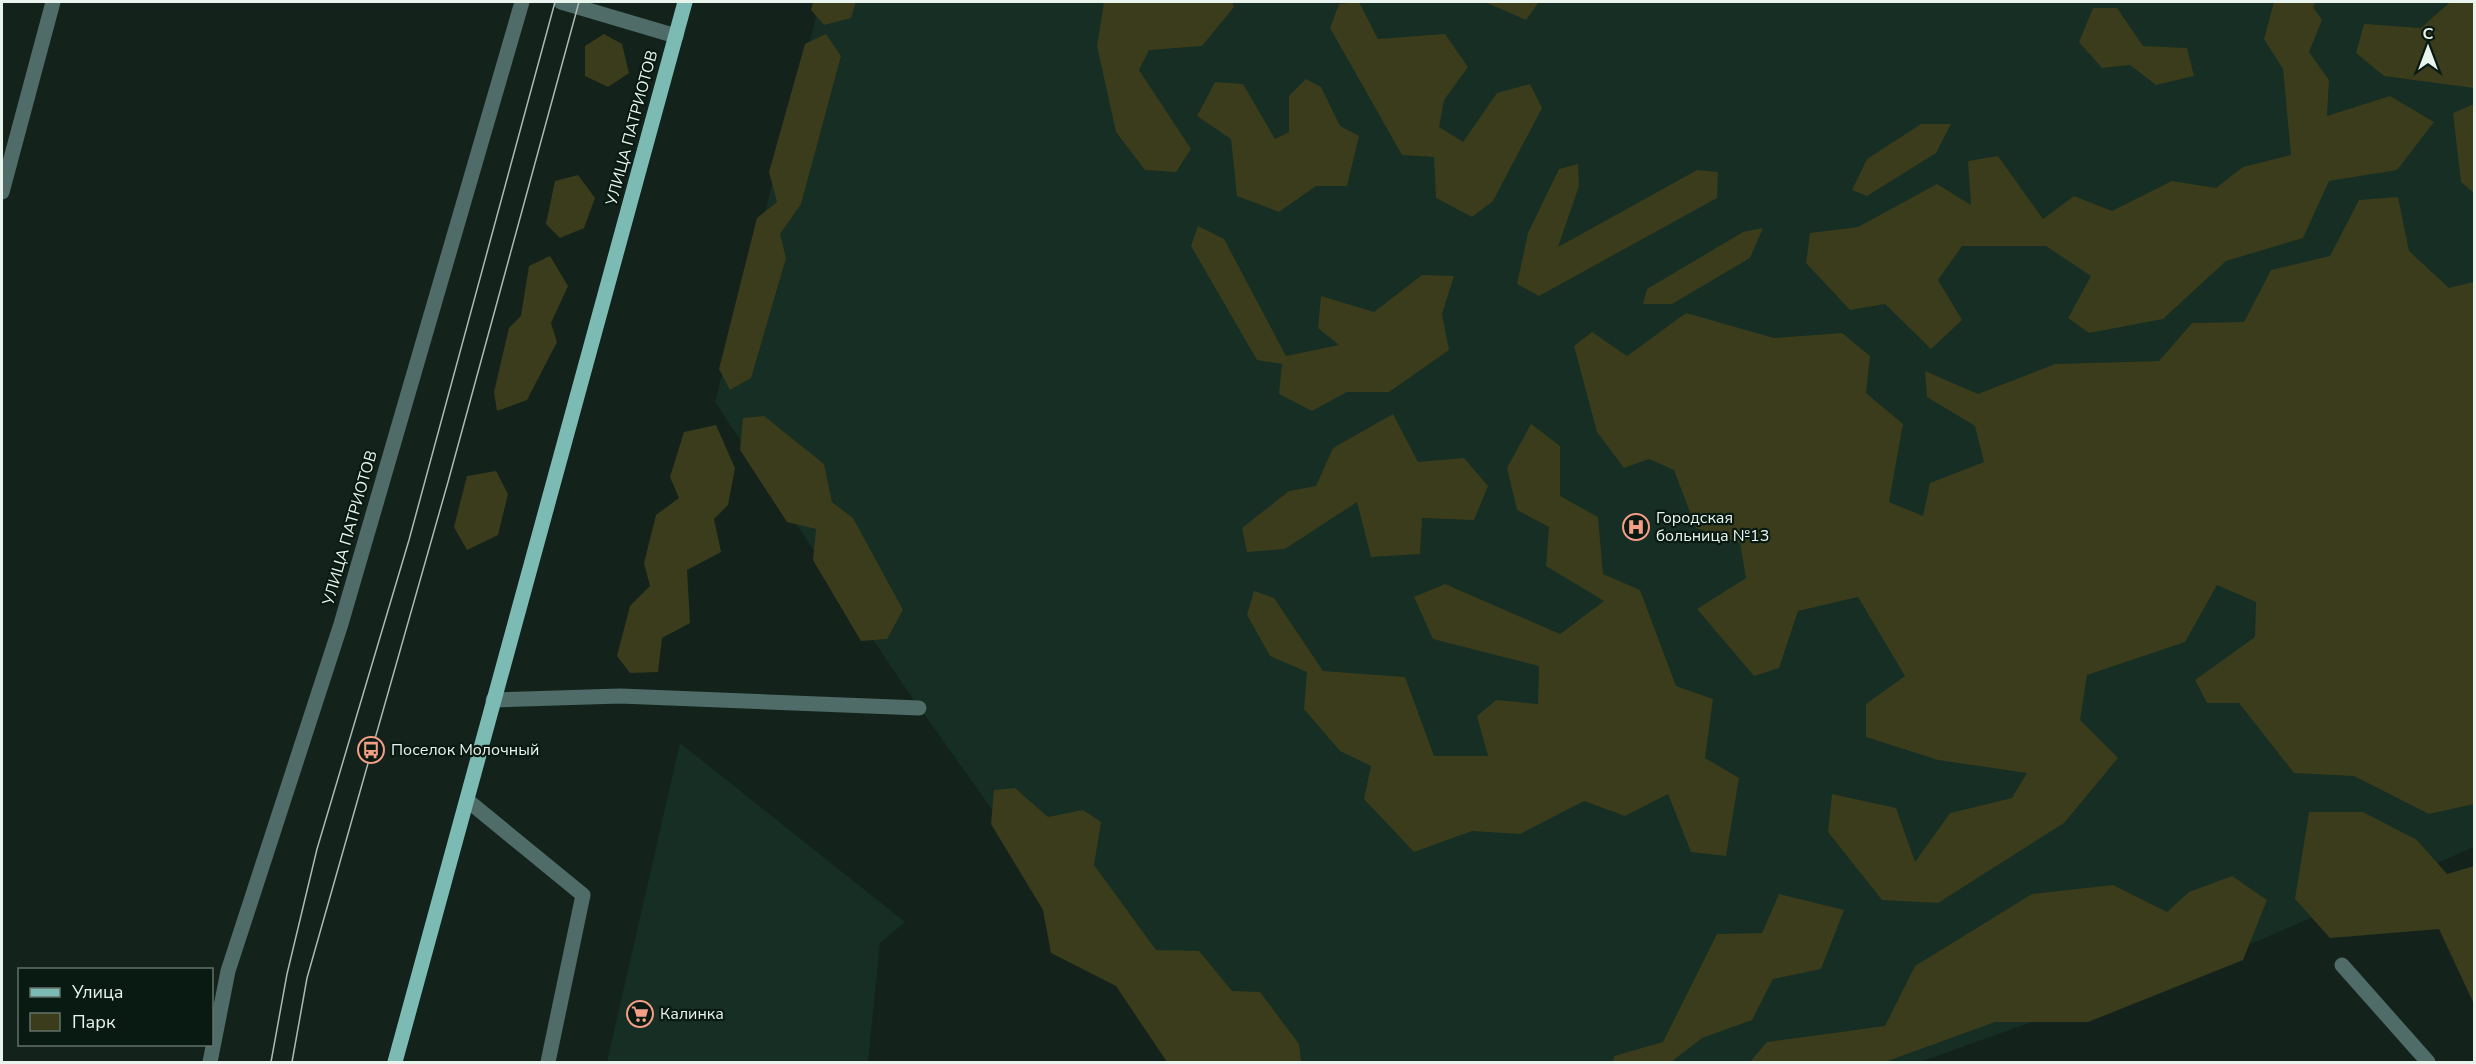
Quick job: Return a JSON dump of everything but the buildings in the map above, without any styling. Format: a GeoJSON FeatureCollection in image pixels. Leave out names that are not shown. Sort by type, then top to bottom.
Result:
{"type":"FeatureCollection","features":[{"type":"Feature","properties":{"kind":"main road","name":"УЛИЦА ПАТРИОТОВ"},"geometry":{"type":"LineString","coordinates":[[395,1062],[685,2]]}},
{"type":"Feature","properties":{"kind":"street"},"geometry":{"type":"LineString","coordinates":[[2,192],[53,2]]}},
{"type":"Feature","properties":{"kind":"street","name":"УЛИЦА ПАТРИОТОВ"},"geometry":{"type":"LineString","coordinates":[[210,1062],[228,971],[341,624],[522,2]]}},
{"type":"Feature","properties":{"kind":"street"},"geometry":{"type":"LineString","coordinates":[[561,2],[676,36]]}},
{"type":"Feature","properties":{"kind":"street"},"geometry":{"type":"LineString","coordinates":[[493,700],[620,696],[919,708]]}},
{"type":"Feature","properties":{"kind":"street"},"geometry":{"type":"LineString","coordinates":[[466,800],[583,895],[548,1062]]}},
{"type":"Feature","properties":{"kind":"street"},"geometry":{"type":"LineString","coordinates":[[2342,965],[2428,1062]]}},
{"type":"Feature","properties":{"kind":"shaded area","name":"Городская больница №13"},"geometry":{"type":"Polygon","coordinates":[[[820,2],[2474,2],[2474,847],[2258,941],[1920,1062],[1198,1062],[1041,878],[904,686],[715,402],[820,2]]]}},
{"type":"Feature","properties":{"kind":"shaded area"},"geometry":{"type":"Polygon","coordinates":[[[680,743],[905,922],[880,943],[868,1062],[607,1062],[680,743]]]}},
{"type":"Feature","properties":{"kind":"green space"},"geometry":{"type":"Polygon","coordinates":[[[813,2],[856,2],[851,18],[824,25],[811,10],[813,2]]]}},
{"type":"Feature","properties":{"kind":"green space"},"geometry":{"type":"Polygon","coordinates":[[[1104,2],[1232,2],[1234,7],[1202,46],[1149,50],[1139,70],[1191,149],[1176,172],[1145,170],[1116,132],[1097,46],[1104,2]]]}},
{"type":"Feature","properties":{"kind":"green space"},"geometry":{"type":"Polygon","coordinates":[[[1359,2],[1378,39],[1445,34],[1468,67],[1444,100],[1439,127],[1463,142],[1497,93],[1530,84],[1542,108],[1493,201],[1472,217],[1436,198],[1434,157],[1402,155],[1330,28],[1339,4],[1359,2]]]}},
{"type":"Feature","properties":{"kind":"green space"},"geometry":{"type":"Polygon","coordinates":[[[1485,2],[1539,2],[1526,20],[1485,2]]]}},
{"type":"Feature","properties":{"kind":"green space"},"geometry":{"type":"Polygon","coordinates":[[[2274,2],[2316,2],[2313,7],[2322,20],[2309,52],[2329,80],[2327,116],[2390,96],[2434,122],[2397,170],[2329,181],[2303,238],[2226,261],[2163,319],[2089,333],[2068,318],[2091,276],[2046,246],[1962,246],[1938,280],[1962,320],[1931,349],[1885,304],[1850,310],[1806,263],[1810,233],[1858,227],[1937,184],[1971,205],[1968,161],[1998,156],[2043,219],[2074,196],[2112,211],[2172,181],[2216,188],[2243,167],[2291,155],[2283,69],[2264,39],[2274,2]]]}},
{"type":"Feature","properties":{"kind":"green space"},"geometry":{"type":"Polygon","coordinates":[[[2450,2],[2474,2],[2474,88],[2384,76],[2356,53],[2364,24],[2421,28],[2450,2]]]}},
{"type":"Feature","properties":{"kind":"green space"},"geometry":{"type":"Polygon","coordinates":[[[2093,8],[2117,8],[2143,46],[2187,48],[2194,76],[2156,85],[2130,65],[2102,68],[2079,42],[2093,8]]]}},
{"type":"Feature","properties":{"kind":"green space"},"geometry":{"type":"Polygon","coordinates":[[[604,34],[622,44],[629,73],[608,87],[585,76],[585,46],[604,34]]]}},
{"type":"Feature","properties":{"kind":"green space"},"geometry":{"type":"Polygon","coordinates":[[[826,34],[841,56],[801,204],[780,234],[786,258],[751,378],[730,390],[719,369],[757,218],[777,202],[769,172],[805,44],[826,34]]]}},
{"type":"Feature","properties":{"kind":"green space"},"geometry":{"type":"Polygon","coordinates":[[[1306,79],[1321,87],[1340,126],[1359,136],[1347,186],[1316,186],[1279,212],[1237,196],[1231,139],[1197,116],[1215,82],[1243,84],[1275,139],[1289,132],[1289,96],[1306,79]]]}},
{"type":"Feature","properties":{"kind":"green space"},"geometry":{"type":"Polygon","coordinates":[[[2474,104],[2474,193],[2461,182],[2453,113],[2474,104]]]}},
{"type":"Feature","properties":{"kind":"green space"},"geometry":{"type":"Polygon","coordinates":[[[1921,124],[1951,124],[1936,153],[1867,196],[1852,190],[1867,159],[1921,124]]]}},
{"type":"Feature","properties":{"kind":"green space"},"geometry":{"type":"Polygon","coordinates":[[[1578,164],[1579,186],[1558,247],[1697,170],[1718,172],[1717,198],[1539,296],[1517,284],[1528,233],[1559,169],[1578,164]]]}},
{"type":"Feature","properties":{"kind":"green space"},"geometry":{"type":"Polygon","coordinates":[[[578,175],[595,198],[584,228],[560,238],[546,224],[555,181],[578,175]]]}},
{"type":"Feature","properties":{"kind":"green space"},"geometry":{"type":"Polygon","coordinates":[[[2398,197],[2409,251],[2449,288],[2474,282],[2474,804],[2429,814],[2354,776],[2294,773],[2239,703],[2207,703],[2195,680],[2255,637],[2256,602],[2217,585],[2185,642],[2087,675],[2080,720],[2118,758],[2064,823],[1938,903],[1882,900],[1828,832],[1832,794],[1896,808],[1915,862],[1950,813],[2012,798],[2027,773],[1938,760],[1866,737],[1866,704],[1905,676],[1858,597],[1798,611],[1779,668],[1754,676],[1697,609],[1746,578],[1740,543],[1696,528],[1674,470],[1649,459],[1624,468],[1597,432],[1574,346],[1592,332],[1627,356],[1686,313],[1774,338],[1842,333],[1870,356],[1866,393],[1903,424],[1889,502],[1923,516],[1930,483],[1984,462],[1975,426],[1927,397],[1925,371],[1978,394],[2055,364],[2159,361],[2192,323],[2244,322],[2271,270],[2330,256],[2359,200],[2398,197]]]}},
{"type":"Feature","properties":{"kind":"green space"},"geometry":{"type":"Polygon","coordinates":[[[1198,226],[1224,239],[1286,356],[1339,345],[1318,328],[1321,296],[1374,312],[1422,275],[1454,276],[1442,314],[1449,350],[1389,392],[1347,392],[1312,411],[1279,394],[1282,364],[1257,360],[1191,246],[1198,226]]]}},
{"type":"Feature","properties":{"kind":"green space"},"geometry":{"type":"Polygon","coordinates":[[[1763,228],[1750,258],[1672,304],[1643,304],[1647,289],[1743,232],[1763,228]]]}},
{"type":"Feature","properties":{"kind":"green space"},"geometry":{"type":"Polygon","coordinates":[[[550,256],[568,286],[551,323],[557,342],[527,400],[497,411],[494,392],[509,328],[521,316],[529,266],[550,256]]]}},
{"type":"Feature","properties":{"kind":"green space"},"geometry":{"type":"Polygon","coordinates":[[[1393,414],[1418,462],[1464,458],[1488,486],[1474,520],[1422,518],[1420,554],[1371,557],[1357,502],[1285,549],[1247,552],[1242,528],[1289,491],[1316,486],[1333,448],[1393,414]]]}},
{"type":"Feature","properties":{"kind":"green space"},"geometry":{"type":"Polygon","coordinates":[[[764,416],[824,464],[832,502],[853,518],[903,610],[887,639],[861,641],[813,560],[816,529],[787,522],[740,450],[743,418],[764,416]]]}},
{"type":"Feature","properties":{"kind":"green space"},"geometry":{"type":"Polygon","coordinates":[[[1531,424],[1560,446],[1560,496],[1598,517],[1603,574],[1640,590],[1676,686],[1713,699],[1705,758],[1739,778],[1726,856],[1691,852],[1668,794],[1625,816],[1584,801],[1520,834],[1472,831],[1414,852],[1364,799],[1371,766],[1340,751],[1304,709],[1307,672],[1270,656],[1247,615],[1254,591],[1274,598],[1323,671],[1405,677],[1434,756],[1488,756],[1477,716],[1496,700],[1538,704],[1539,666],[1433,639],[1414,597],[1445,584],[1560,634],[1604,601],[1546,566],[1549,527],[1517,510],[1507,468],[1531,424]]]}},
{"type":"Feature","properties":{"kind":"green space"},"geometry":{"type":"Polygon","coordinates":[[[716,425],[735,468],[728,505],[714,519],[721,552],[687,570],[690,623],[662,638],[658,672],[630,673],[617,656],[630,606],[650,586],[644,563],[656,515],[679,498],[670,477],[684,432],[716,425]]]}},
{"type":"Feature","properties":{"kind":"green space"},"geometry":{"type":"Polygon","coordinates":[[[496,471],[508,494],[498,535],[467,550],[454,527],[467,476],[496,471]]]}},
{"type":"Feature","properties":{"kind":"green space"},"geometry":{"type":"Polygon","coordinates":[[[1015,788],[1048,817],[1083,810],[1101,822],[1094,865],[1156,950],[1199,951],[1232,991],[1260,992],[1299,1044],[1301,1062],[1167,1062],[1116,986],[1051,953],[1043,910],[991,824],[994,790],[1015,788]]]}},
{"type":"Feature","properties":{"kind":"green space"},"geometry":{"type":"Polygon","coordinates":[[[2309,812],[2363,812],[2417,840],[2447,874],[2474,866],[2474,1004],[2439,929],[2330,938],[2295,899],[2309,812]]]}},
{"type":"Feature","properties":{"kind":"green space"},"geometry":{"type":"Polygon","coordinates":[[[2232,876],[2267,900],[2243,960],[2088,1022],[1995,1022],[1885,1062],[1750,1062],[1767,1042],[1885,1026],[1915,966],[2032,894],[2113,885],[2167,912],[2189,892],[2232,876]]]}},
{"type":"Feature","properties":{"kind":"green space"},"geometry":{"type":"Polygon","coordinates":[[[1779,894],[1844,910],[1821,969],[1773,979],[1752,1020],[1702,1038],[1671,1062],[1613,1062],[1614,1056],[1663,1042],[1717,934],[1762,933],[1779,894]]]}},
{"type":"Feature","properties":{"kind":"tram line"},"geometry":{"type":"LineString","coordinates":[[271,1062],[287,974],[317,849],[409,540],[555,2]]}},
{"type":"Feature","properties":{"kind":"tram line"},"geometry":{"type":"LineString","coordinates":[[292,1062],[307,978],[448,482],[579,2]]}},
{"type":"Feature","properties":{"kind":"place","name":"Городская больница №13"},"geometry":{"type":"Point","coordinates":[1636,527]}},
{"type":"Feature","properties":{"kind":"place","name":"Поселок Молочный"},"geometry":{"type":"Point","coordinates":[371,750]}},
{"type":"Feature","properties":{"kind":"place","name":"Калинка"},"geometry":{"type":"Point","coordinates":[640,1014]}}]}
